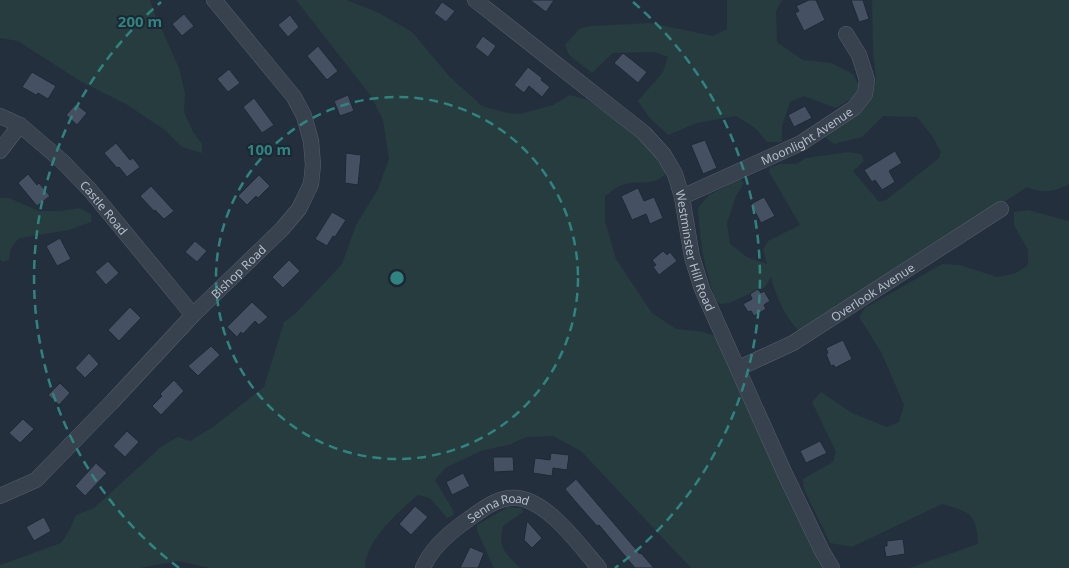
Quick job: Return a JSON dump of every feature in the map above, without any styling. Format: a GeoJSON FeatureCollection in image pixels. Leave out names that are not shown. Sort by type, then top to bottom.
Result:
{"type":"FeatureCollection","features":[{"type":"Feature","properties":{"kind":"street","name":"Bishop Road"},"geometry":{"type":"LineString","coordinates":[[0,496],[36,480],[193,315],[282,229],[299,209],[311,184],[313,165],[311,141],[304,116],[294,97],[214,0]]}},
{"type":"Feature","properties":{"kind":"street","name":"Westminster Hill Road"},"geometry":{"type":"LineString","coordinates":[[475,0],[644,132],[671,166],[682,197],[692,257],[708,304],[785,474],[832,568]]}},
{"type":"Feature","properties":{"kind":"street","name":"Moonlight Avenue"},"geometry":{"type":"LineString","coordinates":[[682,197],[801,143],[854,108],[864,94],[867,80],[859,55],[846,34]]}},
{"type":"Feature","properties":{"kind":"street","name":"Castle Road"},"geometry":{"type":"LineString","coordinates":[[0,116],[20,125],[62,161],[90,190],[193,315]]}},
{"type":"Feature","properties":{"kind":"street"},"geometry":{"type":"LineString","coordinates":[[0,151],[20,125]]}},
{"type":"Feature","properties":{"kind":"street","name":"Overlook Avenue"},"geometry":{"type":"LineString","coordinates":[[738,368],[793,343],[1001,209]]}},
{"type":"Feature","properties":{"kind":"street","name":"Senna Road"},"geometry":{"type":"LineString","coordinates":[[423,568],[435,547],[459,526],[494,502],[518,497],[530,500],[550,515],[565,529],[599,568]]}},
{"type":"Feature","properties":{"kind":"green space"},"geometry":{"type":"Polygon","coordinates":[[[0,0],[150,0],[179,68],[185,93],[184,112],[193,132],[202,144],[202,153],[182,147],[165,130],[126,104],[80,81],[18,41],[0,38],[0,0]]]}},
{"type":"Feature","properties":{"kind":"green space"},"geometry":{"type":"Polygon","coordinates":[[[296,0],[347,0],[379,13],[412,32],[449,76],[482,106],[520,114],[553,105],[570,95],[588,100],[638,135],[657,154],[667,172],[662,177],[652,182],[622,185],[605,196],[605,221],[616,259],[652,313],[676,329],[704,332],[715,336],[823,568],[691,568],[581,451],[553,436],[526,437],[509,445],[483,450],[445,468],[435,480],[453,510],[454,515],[447,518],[430,498],[418,495],[384,527],[371,547],[366,558],[365,568],[210,568],[178,561],[140,568],[0,568],[0,565],[61,543],[76,515],[94,508],[162,446],[178,437],[190,441],[213,427],[264,387],[284,322],[295,314],[342,264],[356,225],[378,189],[389,159],[383,120],[371,96],[296,0]]]}},
{"type":"Feature","properties":{"kind":"green space"},"geometry":{"type":"Polygon","coordinates":[[[727,0],[782,0],[776,11],[777,42],[803,60],[831,63],[853,74],[860,87],[854,97],[836,108],[804,96],[790,102],[782,126],[782,142],[767,142],[755,128],[736,116],[697,123],[668,135],[649,117],[638,101],[663,72],[668,57],[655,52],[613,53],[592,73],[569,55],[565,45],[580,28],[592,26],[650,23],[713,36],[727,29],[727,0]]]}},
{"type":"Feature","properties":{"kind":"green space"},"geometry":{"type":"Polygon","coordinates":[[[872,0],[1069,0],[1069,184],[1048,191],[1038,191],[1027,187],[800,332],[782,307],[771,277],[765,287],[729,303],[721,304],[716,301],[703,255],[698,208],[709,195],[740,179],[744,183],[736,196],[727,223],[730,244],[747,257],[767,264],[763,250],[768,241],[800,225],[769,172],[770,167],[781,164],[796,164],[806,158],[848,152],[861,154],[864,161],[853,171],[879,202],[886,200],[939,158],[941,152],[932,136],[917,117],[883,116],[862,137],[834,144],[825,137],[871,96],[876,79],[873,52],[872,0]]]}},
{"type":"Feature","properties":{"kind":"green space"},"geometry":{"type":"Polygon","coordinates":[[[0,198],[9,198],[39,211],[60,211],[80,208],[91,214],[91,222],[69,230],[20,238],[12,248],[9,260],[2,262],[0,259],[0,198]]]}},
{"type":"Feature","properties":{"kind":"green space"},"geometry":{"type":"Polygon","coordinates":[[[1028,210],[1069,221],[1069,568],[909,568],[978,544],[976,526],[970,515],[959,509],[942,504],[852,547],[830,543],[804,489],[803,479],[833,462],[836,452],[812,402],[821,392],[852,413],[887,427],[899,422],[904,405],[881,352],[859,317],[865,308],[942,264],[960,265],[997,277],[1016,273],[1028,265],[1028,250],[1014,225],[1014,212],[1028,210]]]}},
{"type":"Feature","properties":{"kind":"green space"},"geometry":{"type":"Polygon","coordinates":[[[508,507],[522,508],[523,512],[503,526],[501,540],[504,550],[520,568],[494,568],[477,531],[477,525],[508,507]]]}},
{"type":"Feature","properties":{"kind":"building"},"geometry":{"type":"Polygon","coordinates":[[[530,0],[554,0],[546,12],[530,0]]]}},
{"type":"Feature","properties":{"kind":"building"},"geometry":{"type":"Polygon","coordinates":[[[809,0],[816,0],[825,20],[804,31],[795,13],[799,11],[796,6],[809,0]]]}},
{"type":"Feature","properties":{"kind":"building"},"geometry":{"type":"Polygon","coordinates":[[[851,0],[863,0],[869,19],[859,22],[851,0]]]}},
{"type":"Feature","properties":{"kind":"building"},"geometry":{"type":"Polygon","coordinates":[[[442,2],[455,11],[446,22],[434,13],[442,2]]]}},
{"type":"Feature","properties":{"kind":"building"},"geometry":{"type":"Polygon","coordinates":[[[184,14],[194,26],[182,36],[172,24],[184,14]]]}},
{"type":"Feature","properties":{"kind":"building"},"geometry":{"type":"Polygon","coordinates":[[[290,15],[299,27],[288,37],[278,25],[290,15]]]}},
{"type":"Feature","properties":{"kind":"building"},"geometry":{"type":"Polygon","coordinates":[[[483,36],[496,46],[488,57],[475,47],[483,36]]]}},
{"type":"Feature","properties":{"kind":"building"},"geometry":{"type":"Polygon","coordinates":[[[318,46],[338,71],[327,80],[307,56],[318,46]]]}},
{"type":"Feature","properties":{"kind":"building"},"geometry":{"type":"Polygon","coordinates":[[[623,53],[647,72],[638,83],[614,63],[623,53]]]}},
{"type":"Feature","properties":{"kind":"building"},"geometry":{"type":"Polygon","coordinates":[[[528,67],[550,87],[542,97],[529,86],[524,93],[514,85],[528,67]]]}},
{"type":"Feature","properties":{"kind":"building"},"geometry":{"type":"Polygon","coordinates":[[[229,69],[240,83],[228,92],[217,79],[229,69]]]}},
{"type":"Feature","properties":{"kind":"building"},"geometry":{"type":"Polygon","coordinates":[[[32,72],[56,86],[48,99],[22,87],[32,72]]]}},
{"type":"Feature","properties":{"kind":"building"},"geometry":{"type":"Polygon","coordinates":[[[348,95],[354,111],[340,116],[334,101],[348,95]]]}},
{"type":"Feature","properties":{"kind":"building"},"geometry":{"type":"Polygon","coordinates":[[[254,98],[274,125],[262,133],[243,107],[254,98]]]}},
{"type":"Feature","properties":{"kind":"building"},"geometry":{"type":"Polygon","coordinates":[[[76,104],[87,113],[77,125],[66,115],[76,104]]]}},
{"type":"Feature","properties":{"kind":"building"},"geometry":{"type":"Polygon","coordinates":[[[805,106],[812,118],[794,127],[788,115],[805,106]]]}},
{"type":"Feature","properties":{"kind":"building"},"geometry":{"type":"Polygon","coordinates":[[[705,140],[717,168],[703,174],[691,145],[705,140]]]}},
{"type":"Feature","properties":{"kind":"building"},"geometry":{"type":"Polygon","coordinates":[[[116,143],[130,160],[133,158],[140,167],[127,177],[104,153],[116,143]]]}},
{"type":"Feature","properties":{"kind":"building"},"geometry":{"type":"Polygon","coordinates":[[[895,151],[902,163],[889,171],[895,182],[882,190],[875,180],[872,182],[864,170],[895,151]]]}},
{"type":"Feature","properties":{"kind":"building"},"geometry":{"type":"Polygon","coordinates":[[[346,153],[361,155],[358,185],[345,183],[346,153]]]}},
{"type":"Feature","properties":{"kind":"building"},"geometry":{"type":"Polygon","coordinates":[[[28,174],[50,196],[37,206],[18,183],[28,174]]]}},
{"type":"Feature","properties":{"kind":"building"},"geometry":{"type":"Polygon","coordinates":[[[259,175],[270,186],[258,198],[256,196],[247,205],[238,196],[259,175]]]}},
{"type":"Feature","properties":{"kind":"building"},"geometry":{"type":"Polygon","coordinates":[[[151,186],[174,211],[164,219],[140,196],[151,186]]]}},
{"type":"Feature","properties":{"kind":"building"},"geometry":{"type":"Polygon","coordinates":[[[638,188],[644,201],[654,197],[663,218],[650,224],[646,214],[632,220],[621,196],[638,188]]]}},
{"type":"Feature","properties":{"kind":"building"},"geometry":{"type":"Polygon","coordinates":[[[764,197],[775,216],[761,223],[751,204],[764,197]]]}},
{"type":"Feature","properties":{"kind":"building"},"geometry":{"type":"Polygon","coordinates":[[[332,212],[346,220],[327,246],[315,239],[332,212]]]}},
{"type":"Feature","properties":{"kind":"building"},"geometry":{"type":"Polygon","coordinates":[[[60,238],[71,259],[57,266],[46,246],[60,238]]]}},
{"type":"Feature","properties":{"kind":"building"},"geometry":{"type":"Polygon","coordinates":[[[195,241],[207,251],[197,262],[185,252],[195,241]]]}},
{"type":"Feature","properties":{"kind":"building"},"geometry":{"type":"Polygon","coordinates":[[[663,251],[667,255],[670,252],[677,261],[659,275],[653,267],[656,265],[652,260],[663,251]]]}},
{"type":"Feature","properties":{"kind":"building"},"geometry":{"type":"Polygon","coordinates":[[[289,260],[300,271],[283,288],[272,277],[289,260]]]}},
{"type":"Feature","properties":{"kind":"building"},"geometry":{"type":"Polygon","coordinates":[[[108,261],[119,273],[106,285],[95,272],[108,261]]]}},
{"type":"Feature","properties":{"kind":"building"},"geometry":{"type":"Polygon","coordinates":[[[758,289],[761,293],[764,291],[770,301],[764,305],[766,309],[754,316],[751,311],[748,312],[743,304],[752,299],[750,294],[758,289]]]}},
{"type":"Feature","properties":{"kind":"building"},"geometry":{"type":"Polygon","coordinates":[[[252,302],[268,317],[259,325],[255,321],[243,334],[241,332],[237,337],[227,327],[252,302]]]}},
{"type":"Feature","properties":{"kind":"building"},"geometry":{"type":"Polygon","coordinates":[[[130,307],[141,318],[119,341],[108,330],[130,307]]]}},
{"type":"Feature","properties":{"kind":"building"},"geometry":{"type":"Polygon","coordinates":[[[843,340],[852,359],[835,368],[834,365],[831,366],[826,354],[828,353],[826,348],[843,340]]]}},
{"type":"Feature","properties":{"kind":"building"},"geometry":{"type":"Polygon","coordinates":[[[211,346],[220,355],[198,376],[188,366],[211,346]]]}},
{"type":"Feature","properties":{"kind":"building"},"geometry":{"type":"Polygon","coordinates":[[[89,353],[99,364],[85,378],[75,368],[89,353]]]}},
{"type":"Feature","properties":{"kind":"building"},"geometry":{"type":"Polygon","coordinates":[[[174,380],[184,391],[161,415],[152,406],[162,396],[160,394],[174,380]]]}},
{"type":"Feature","properties":{"kind":"building"},"geometry":{"type":"Polygon","coordinates":[[[60,383],[70,393],[59,405],[48,395],[60,383]]]}},
{"type":"Feature","properties":{"kind":"building"},"geometry":{"type":"Polygon","coordinates":[[[23,419],[34,429],[20,443],[9,433],[23,419]]]}},
{"type":"Feature","properties":{"kind":"building"},"geometry":{"type":"Polygon","coordinates":[[[127,431],[139,442],[125,457],[113,446],[127,431]]]}},
{"type":"Feature","properties":{"kind":"building"},"geometry":{"type":"Polygon","coordinates":[[[820,441],[827,453],[806,463],[800,451],[820,441]]]}},
{"type":"Feature","properties":{"kind":"building"},"geometry":{"type":"Polygon","coordinates":[[[551,453],[569,455],[567,470],[553,468],[552,476],[533,473],[535,458],[550,460],[551,453]]]}},
{"type":"Feature","properties":{"kind":"building"},"geometry":{"type":"Polygon","coordinates":[[[493,457],[513,457],[514,471],[494,472],[493,457]]]}},
{"type":"Feature","properties":{"kind":"building"},"geometry":{"type":"Polygon","coordinates":[[[96,463],[107,473],[85,496],[75,486],[96,463]]]}},
{"type":"Feature","properties":{"kind":"building"},"geometry":{"type":"Polygon","coordinates":[[[463,473],[470,486],[452,495],[446,482],[463,473]]]}},
{"type":"Feature","properties":{"kind":"building"},"geometry":{"type":"Polygon","coordinates":[[[576,479],[654,568],[635,568],[599,525],[597,526],[575,501],[565,489],[576,479]]]}},
{"type":"Feature","properties":{"kind":"building"},"geometry":{"type":"Polygon","coordinates":[[[415,506],[428,517],[411,535],[399,524],[415,506]]]}},
{"type":"Feature","properties":{"kind":"building"},"geometry":{"type":"Polygon","coordinates":[[[44,517],[51,531],[34,541],[26,527],[44,517]]]}},
{"type":"Feature","properties":{"kind":"building"},"geometry":{"type":"Polygon","coordinates":[[[527,521],[542,538],[532,548],[524,540],[527,521]]]}},
{"type":"Feature","properties":{"kind":"building"},"geometry":{"type":"Polygon","coordinates":[[[903,539],[905,554],[886,557],[884,546],[887,546],[887,541],[903,539]]]}},
{"type":"Feature","properties":{"kind":"building"},"geometry":{"type":"Polygon","coordinates":[[[470,547],[484,553],[478,568],[460,568],[470,547]]]}}]}
